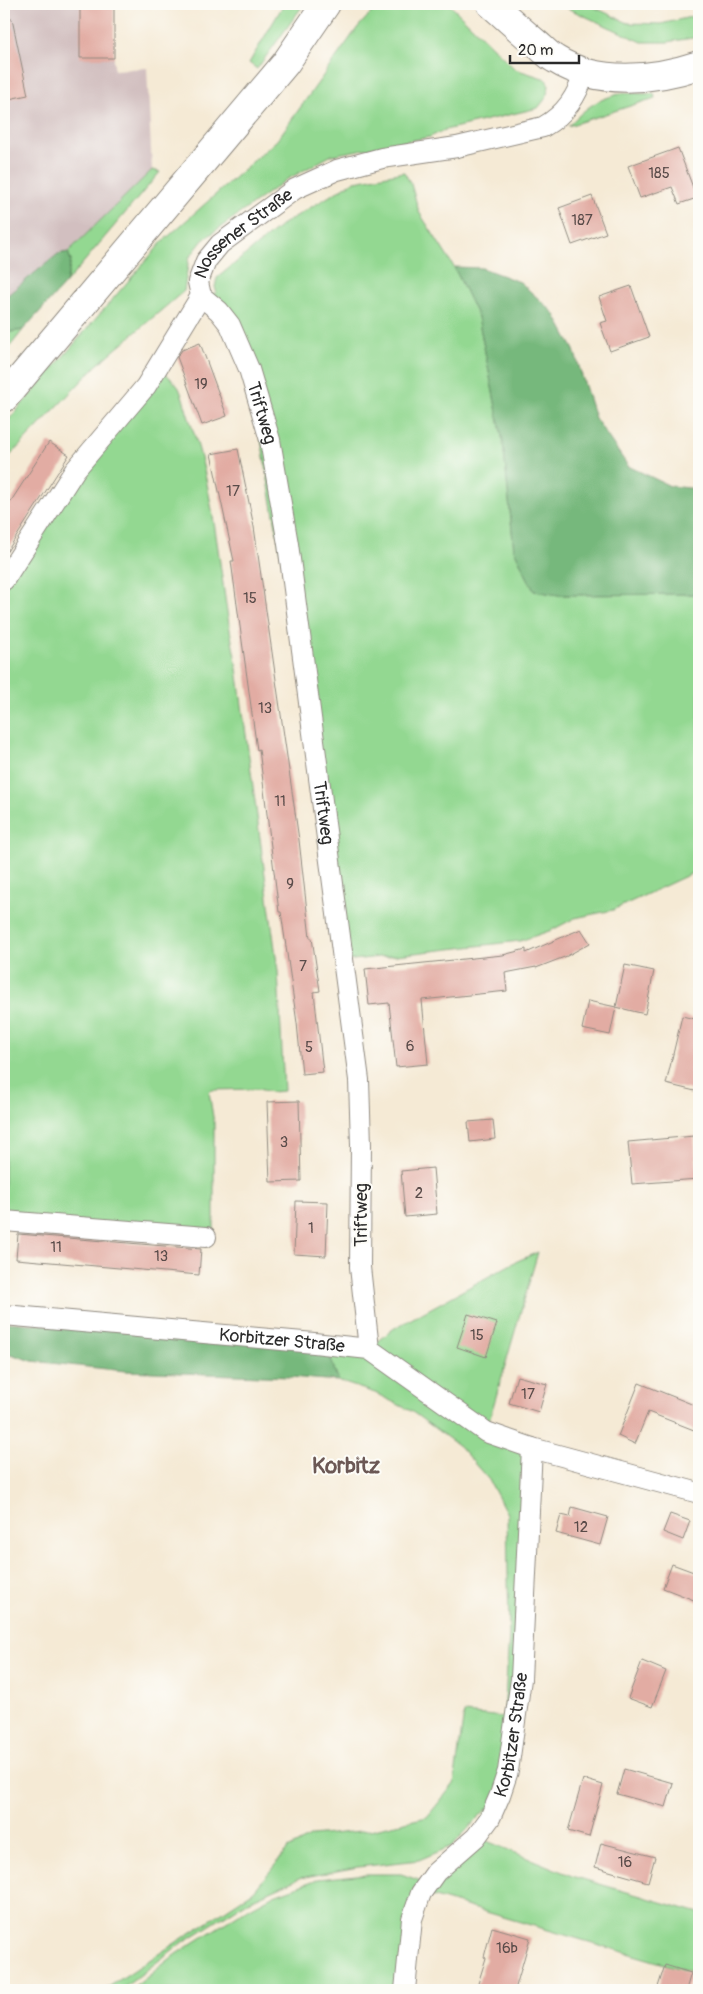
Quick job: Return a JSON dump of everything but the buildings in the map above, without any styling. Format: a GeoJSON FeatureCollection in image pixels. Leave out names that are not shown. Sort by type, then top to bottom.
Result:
{"type":"FeatureCollection","features":[{"type":"Feature","properties":{"kind":"main road"},"geometry":{"type":"LineString","coordinates":[[4,398],[279,71],[326,4]]}},
{"type":"Feature","properties":{"kind":"main road"},"geometry":{"type":"LineString","coordinates":[[491,4],[554,59],[585,72],[615,77],[638,78],[676,72],[699,65]]}},
{"type":"Feature","properties":{"kind":"street","name":"Nossener Straße"},"geometry":{"type":"LineString","coordinates":[[4,580],[75,470],[146,386],[201,296],[198,282],[206,261],[220,244],[295,190],[337,170],[382,158],[457,147],[543,127],[554,121],[572,103],[585,72]]}},
{"type":"Feature","properties":{"kind":"street","name":"Triftweg"},"geometry":{"type":"LineString","coordinates":[[201,296],[219,311],[230,325],[248,369],[270,440],[288,544],[359,1080],[361,1145],[360,1267],[369,1349]]}},
{"type":"Feature","properties":{"kind":"street"},"geometry":{"type":"LineString","coordinates":[[4,1220],[206,1237]]}},
{"type":"Feature","properties":{"kind":"street","name":"Korbitzer Straße"},"geometry":{"type":"LineString","coordinates":[[4,1315],[369,1349],[486,1432],[532,1448],[699,1493]]}},
{"type":"Feature","properties":{"kind":"street","name":"Korbitzer Straße"},"geometry":{"type":"LineString","coordinates":[[405,1990],[412,1919],[421,1893],[436,1872],[471,1842],[485,1824],[500,1795],[508,1771],[521,1679],[532,1448]]}},
{"type":"Feature","properties":{"kind":"shaded area"},"geometry":{"type":"Polygon","coordinates":[[[4,4],[80,4],[80,58],[114,58],[114,70],[147,68],[152,170],[68,252],[58,254],[4,298],[4,4]]]}},
{"type":"Feature","properties":{"kind":"green space"},"geometry":{"type":"Polygon","coordinates":[[[284,4],[304,4],[257,69],[249,63],[284,4]]]}},
{"type":"Feature","properties":{"kind":"green space"},"geometry":{"type":"Polygon","coordinates":[[[387,4],[449,4],[515,69],[546,79],[549,86],[546,98],[538,108],[445,130],[430,137],[332,155],[286,180],[203,240],[189,258],[184,291],[97,365],[4,462],[4,425],[162,242],[277,140],[358,27],[372,12],[387,4]]]}},
{"type":"Feature","properties":{"kind":"green space"},"geometry":{"type":"Polygon","coordinates":[[[558,4],[587,4],[628,23],[661,24],[699,15],[699,37],[667,42],[642,42],[558,4]]]}},
{"type":"Feature","properties":{"kind":"green space"},"geometry":{"type":"Polygon","coordinates":[[[623,93],[654,94],[655,98],[568,126],[592,105],[605,98],[623,93]]]}},
{"type":"Feature","properties":{"kind":"green space"},"geometry":{"type":"Polygon","coordinates":[[[152,170],[160,172],[66,283],[71,261],[68,252],[152,170]]]}},
{"type":"Feature","properties":{"kind":"green space"},"geometry":{"type":"Polygon","coordinates":[[[404,172],[411,184],[419,212],[454,267],[478,317],[503,442],[514,550],[534,591],[559,595],[699,594],[699,870],[613,910],[575,918],[552,930],[520,941],[344,961],[320,783],[249,369],[201,296],[217,293],[215,287],[217,278],[283,224],[355,181],[404,172]]]}},
{"type":"Feature","properties":{"kind":"green space"},"geometry":{"type":"Polygon","coordinates":[[[68,252],[71,261],[66,283],[23,330],[4,333],[4,298],[58,254],[68,252]]]}},
{"type":"Feature","properties":{"kind":"green space"},"geometry":{"type":"Polygon","coordinates":[[[454,267],[482,268],[520,282],[554,313],[574,350],[595,418],[628,466],[670,486],[699,489],[699,594],[559,595],[534,591],[514,550],[503,442],[478,317],[454,267]]]}},
{"type":"Feature","properties":{"kind":"green space"},"geometry":{"type":"Polygon","coordinates":[[[23,330],[4,354],[4,333],[23,330]]]}},
{"type":"Feature","properties":{"kind":"green space"},"geometry":{"type":"Polygon","coordinates":[[[158,366],[181,392],[199,450],[212,510],[236,661],[278,971],[284,1091],[271,1092],[258,1089],[212,1090],[209,1092],[214,1123],[214,1234],[4,1221],[4,580],[158,366]]]}},
{"type":"Feature","properties":{"kind":"green space"},"geometry":{"type":"Polygon","coordinates":[[[538,1252],[486,1431],[532,1448],[523,1657],[518,1715],[508,1770],[500,1796],[490,1818],[477,1837],[572,1876],[699,1913],[699,1974],[421,1893],[412,1919],[405,1990],[131,1990],[176,1954],[239,1914],[274,1895],[318,1879],[366,1874],[401,1874],[427,1883],[436,1871],[476,1837],[488,1807],[452,1846],[419,1860],[358,1867],[300,1878],[248,1901],[179,1945],[121,1990],[104,1990],[254,1891],[288,1849],[312,1836],[370,1830],[427,1817],[454,1784],[464,1713],[504,1717],[509,1635],[507,1514],[489,1480],[459,1446],[411,1411],[375,1393],[338,1381],[330,1356],[314,1343],[369,1349],[393,1329],[513,1263],[538,1252]]]}},
{"type":"Feature","properties":{"kind":"green space"},"geometry":{"type":"Polygon","coordinates":[[[4,1322],[314,1343],[330,1356],[338,1381],[290,1377],[125,1371],[32,1361],[4,1352],[4,1322]]]}},
{"type":"Feature","properties":{"kind":"district","name":"Korbitz"},"geometry":{"type":"Point","coordinates":[346,1466]}}]}
